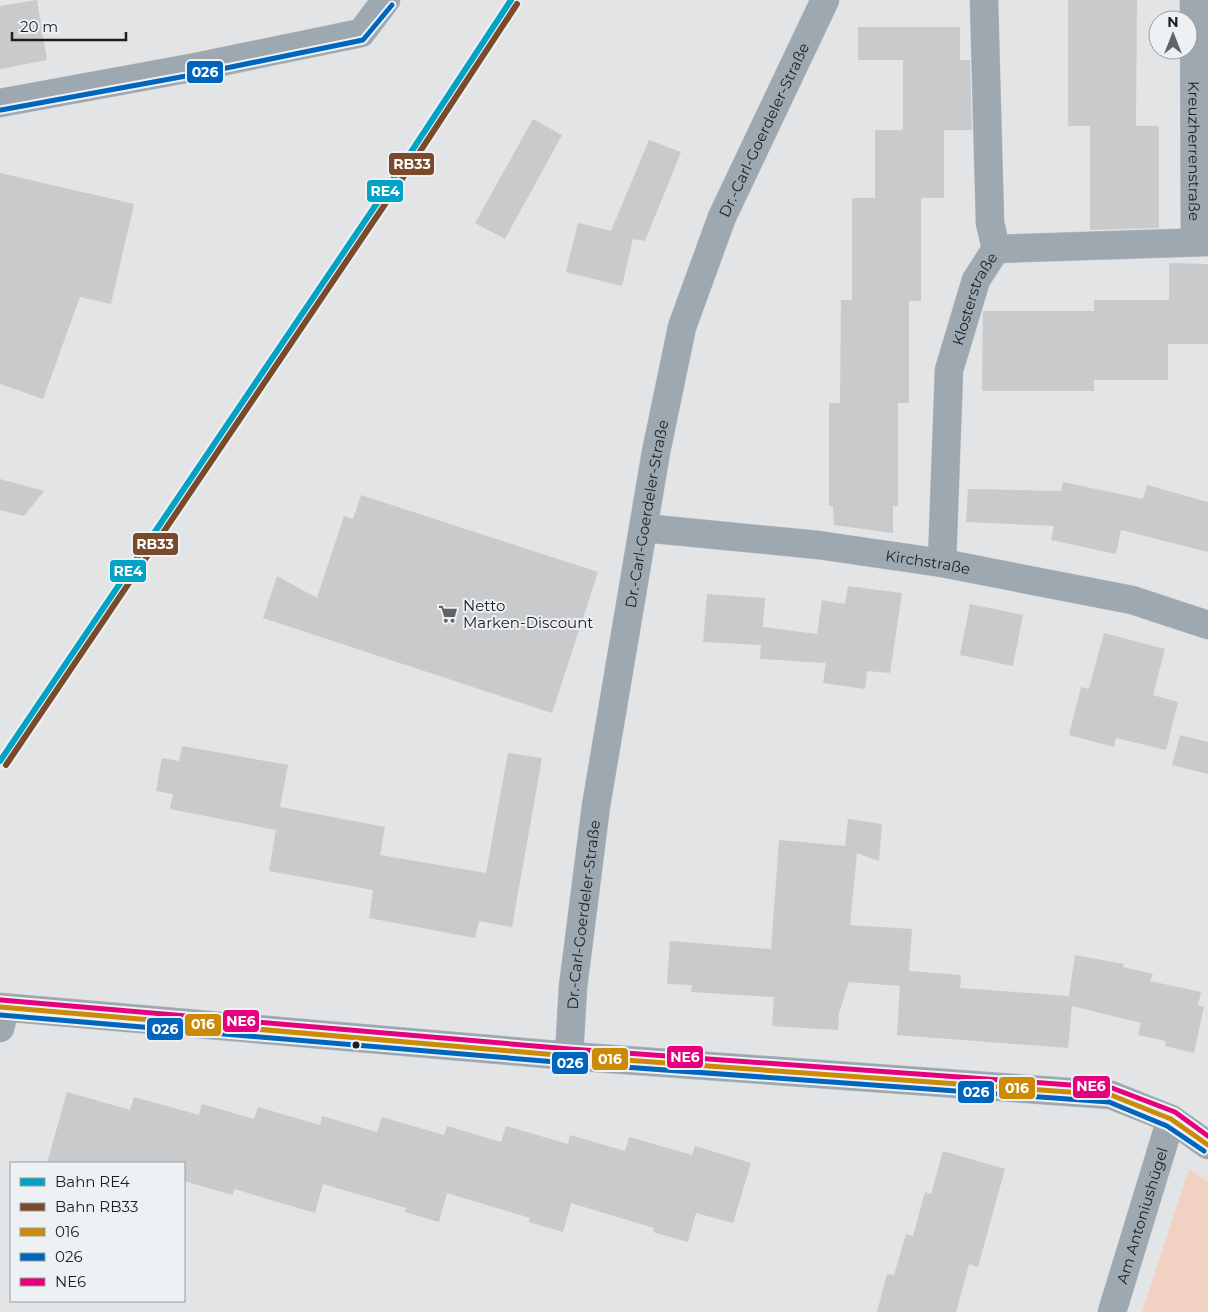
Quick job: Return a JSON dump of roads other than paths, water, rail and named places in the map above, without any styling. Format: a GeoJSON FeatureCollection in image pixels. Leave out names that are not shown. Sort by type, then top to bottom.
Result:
{"type":"FeatureCollection","features":[{"type":"Feature","properties":{"kind":"main road"},"geometry":{"type":"LineString","coordinates":[[2,1014],[1111,1096],[1171,1119],[1208,1145]]}},
{"type":"Feature","properties":{"kind":"street"},"geometry":{"type":"LineString","coordinates":[[0,103],[196,67],[361,33],[386,0]]}},
{"type":"Feature","properties":{"kind":"street","name":"Dr.-Carl-Goerdeler-Straße"},"geometry":{"type":"LineString","coordinates":[[569,1056],[573,987],[596,806],[656,452],[682,327],[722,217],[826,0]]}},
{"type":"Feature","properties":{"kind":"street"},"geometry":{"type":"LineString","coordinates":[[984,0],[990,223],[996,249]]}},
{"type":"Feature","properties":{"kind":"street","name":"Kreuzherrenstraße"},"geometry":{"type":"LineString","coordinates":[[1194,0],[1201,242]]}},
{"type":"Feature","properties":{"kind":"street","name":"Klosterstraße"},"geometry":{"type":"LineString","coordinates":[[942,563],[949,370],[976,280],[996,249],[1201,242]]}},
{"type":"Feature","properties":{"kind":"street","name":"Kirchstraße"},"geometry":{"type":"LineString","coordinates":[[644,528],[818,545],[942,563],[1132,600],[1208,625]]}},
{"type":"Feature","properties":{"kind":"street","name":"Am Antoniushügel"},"geometry":{"type":"LineString","coordinates":[[1112,1312],[1171,1119]]}},
{"type":"Feature","properties":{"kind":"rail line","name":"RE4"},"geometry":{"type":"LineString","coordinates":[[0,761],[392,181],[511,0]]}},
{"type":"Feature","properties":{"kind":"rail line","name":"RB33"},"geometry":{"type":"LineString","coordinates":[[6,765],[398,185],[517,4]]}},
{"type":"Feature","properties":{"kind":"place","name":"Netto Marken-Discount"},"geometry":{"type":"Point","coordinates":[448,614]}}]}
